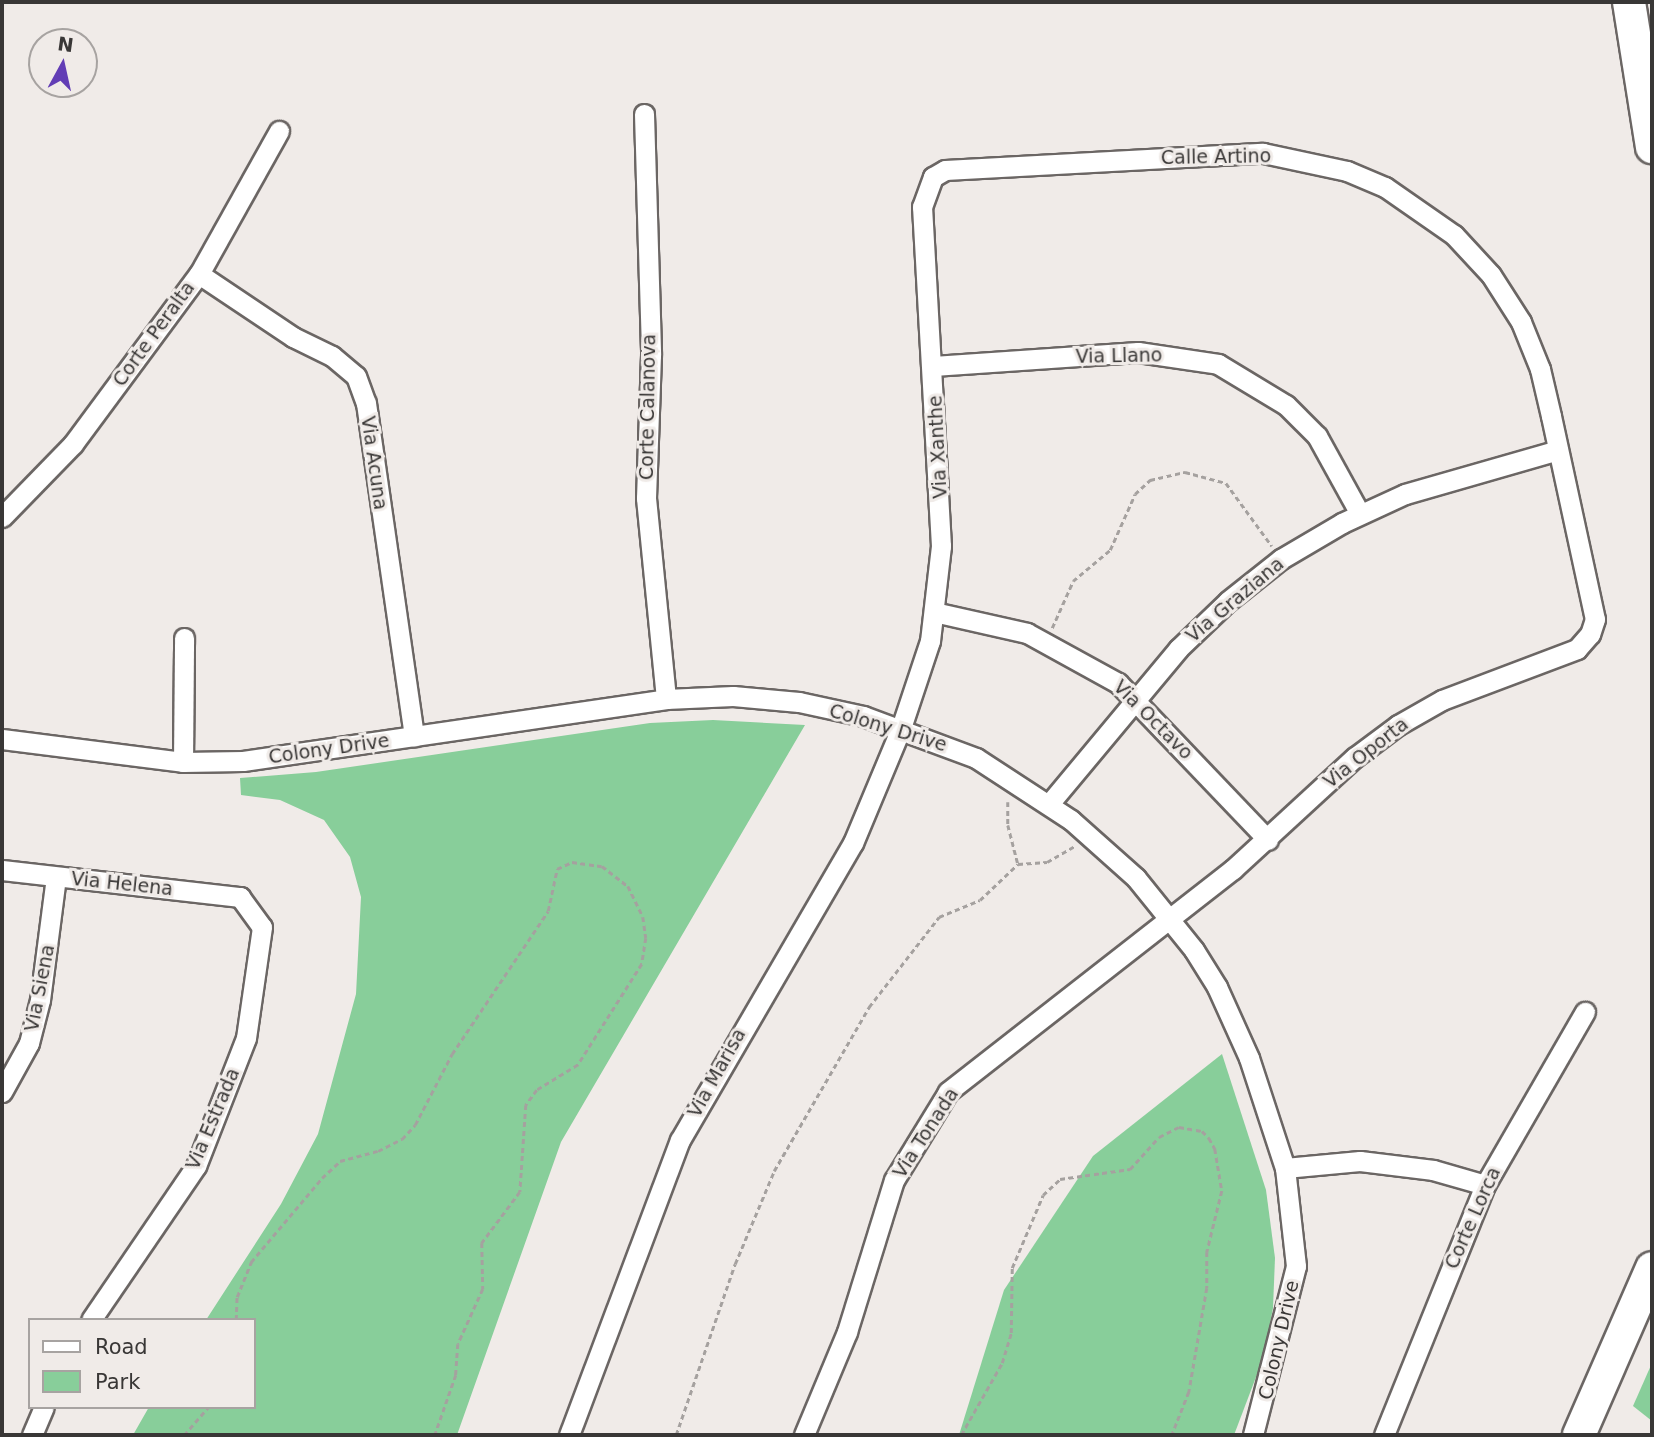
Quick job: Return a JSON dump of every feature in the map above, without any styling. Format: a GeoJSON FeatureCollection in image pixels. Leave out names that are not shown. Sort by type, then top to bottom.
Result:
{"type":"FeatureCollection","features":[{"type":"Feature","properties":{"kind":"main road"},"geometry":{"type":"LineString","coordinates":[[1629,2],[1652,147]]}},
{"type":"Feature","properties":{"kind":"main road"},"geometry":{"type":"LineString","coordinates":[[1578,1435],[1652,1268]]}},
{"type":"Feature","properties":{"kind":"street","name":"Corte Calanova"},"geometry":{"type":"LineString","coordinates":[[644,114],[651,355],[646,498],[666,699]]}},
{"type":"Feature","properties":{"kind":"street","name":"Corte Peralta"},"geometry":{"type":"LineString","coordinates":[[2,517],[74,444],[199,274],[279,131]]}},
{"type":"Feature","properties":{"kind":"street","name":"Calle Artino"},"geometry":{"type":"LineString","coordinates":[[945,170],[1263,153],[1347,171],[1385,187],[1454,235],[1491,275],[1521,322],[1541,369],[1595,618],[1590,634]]}},
{"type":"Feature","properties":{"kind":"street","name":"Via Xanthe"},"geometry":{"type":"LineString","coordinates":[[901,728],[930,641],[934,612],[942,496],[922,207],[933,177],[945,170]]}},
{"type":"Feature","properties":{"kind":"street","name":"Via Acuna"},"geometry":{"type":"LineString","coordinates":[[199,274],[293,337],[332,356],[356,376],[366,403],[414,737]]}},
{"type":"Feature","properties":{"kind":"street","name":"Via Llano"},"geometry":{"type":"LineString","coordinates":[[933,366],[1138,352],[1218,364],[1286,405],[1317,436],[1360,514]]}},
{"type":"Feature","properties":{"kind":"street","name":"Via Graziana"},"geometry":{"type":"LineString","coordinates":[[1049,804],[1135,698],[1228,601],[1281,559],[1360,514],[1405,494],[1558,450]]}},
{"type":"Feature","properties":{"kind":"street","name":"Via Octavo"},"geometry":{"type":"LineString","coordinates":[[934,612],[993,623],[1048,642],[1088,663],[1135,698],[1268,840]]}},
{"type":"Feature","properties":{"kind":"street","name":"Via Oporta"},"geometry":{"type":"LineString","coordinates":[[1168,917],[1268,840],[1355,757],[1398,725],[1442,700],[1577,649],[1590,634]]}},
{"type":"Feature","properties":{"kind":"street"},"geometry":{"type":"LineString","coordinates":[[183,762],[184,638]]}},
{"type":"Feature","properties":{"kind":"street","name":"Colony Drive"},"geometry":{"type":"LineString","coordinates":[[2,739],[183,762],[256,760],[666,699],[733,696],[799,702],[901,728],[976,758],[1049,804],[1088,834],[1136,878],[1194,950],[1232,1016],[1286,1168],[1296,1266],[1253,1435]]}},
{"type":"Feature","properties":{"kind":"street","name":"Via Marisa"},"geometry":{"type":"LineString","coordinates":[[569,1435],[680,1140],[853,843],[901,728]]}},
{"type":"Feature","properties":{"kind":"street","name":"Via Helena"},"geometry":{"type":"LineString","coordinates":[[3,870],[240,897]]}},
{"type":"Feature","properties":{"kind":"street","name":"Via Siena"},"geometry":{"type":"LineString","coordinates":[[2,1092],[29,1043],[40,1000],[56,877]]}},
{"type":"Feature","properties":{"kind":"street","name":"Via Estrada"},"geometry":{"type":"LineString","coordinates":[[92,1318],[197,1166],[246,1038],[262,927],[240,897]]}},
{"type":"Feature","properties":{"kind":"street","name":"Via Tonada"},"geometry":{"type":"LineString","coordinates":[[804,1435],[847,1332],[894,1180],[948,1092],[1168,917]]}},
{"type":"Feature","properties":{"kind":"street","name":"Corte Lorca"},"geometry":{"type":"LineString","coordinates":[[1384,1435],[1485,1185],[1584,1012]]}},
{"type":"Feature","properties":{"kind":"street"},"geometry":{"type":"LineString","coordinates":[[1286,1168],[1360,1161],[1433,1170],[1485,1185]]}},
{"type":"Feature","properties":{"kind":"street"},"geometry":{"type":"LineString","coordinates":[[32,1435],[43,1409]]}},
{"type":"Feature","properties":{"kind":"path"},"geometry":{"type":"LineString","coordinates":[[1048,642],[1073,581],[1110,550],[1135,494],[1150,480],[1185,472],[1226,483],[1281,559]]}},
{"type":"Feature","properties":{"kind":"path"},"geometry":{"type":"LineString","coordinates":[[1014,780],[1008,825],[1018,863]]}},
{"type":"Feature","properties":{"kind":"path"},"geometry":{"type":"LineString","coordinates":[[1018,863],[1029,866],[1067,854],[1088,834]]}},
{"type":"Feature","properties":{"kind":"path"},"geometry":{"type":"LineString","coordinates":[[236,1318],[237,1297],[251,1262],[322,1178],[340,1161],[378,1152],[402,1139],[415,1125],[452,1054],[548,911],[556,869],[572,862],[602,866],[628,886],[643,917],[646,937],[642,964],[578,1065],[537,1090],[526,1105],[520,1192],[482,1243],[483,1289],[458,1344],[456,1375],[435,1435]]}},
{"type":"Feature","properties":{"kind":"path"},"geometry":{"type":"LineString","coordinates":[[677,1435],[735,1264],[774,1171],[869,1007],[939,917],[980,900],[1018,863]]}},
{"type":"Feature","properties":{"kind":"path"},"geometry":{"type":"LineString","coordinates":[[961,1435],[1002,1363],[1011,1332],[1012,1268],[1043,1195],[1060,1179],[1130,1169],[1159,1137],[1179,1127],[1202,1131],[1209,1138],[1215,1149],[1223,1191],[1207,1252],[1208,1288],[1189,1392],[1172,1435]]}},
{"type":"Feature","properties":{"kind":"path"},"geometry":{"type":"LineString","coordinates":[[184,1435],[206,1409]]}},
{"type":"Feature","properties":{"kind":"green space"},"geometry":{"type":"Polygon","coordinates":[[[713,720],[805,725],[561,1142],[457,1435],[133,1435],[148,1409],[256,1409],[256,1318],[207,1318],[281,1204],[318,1134],[356,994],[361,897],[350,857],[324,820],[280,800],[241,795],[240,778],[316,772],[650,723],[713,720]]]}},
{"type":"Feature","properties":{"kind":"green space"},"geometry":{"type":"Polygon","coordinates":[[[1222,1054],[1266,1190],[1275,1258],[1273,1308],[1264,1356],[1234,1435],[959,1435],[1004,1290],[1093,1156],[1222,1054]]]}},
{"type":"Feature","properties":{"kind":"green space"},"geometry":{"type":"Polygon","coordinates":[[[1652,1363],[1652,1421],[1633,1406],[1652,1363]]]}}]}
